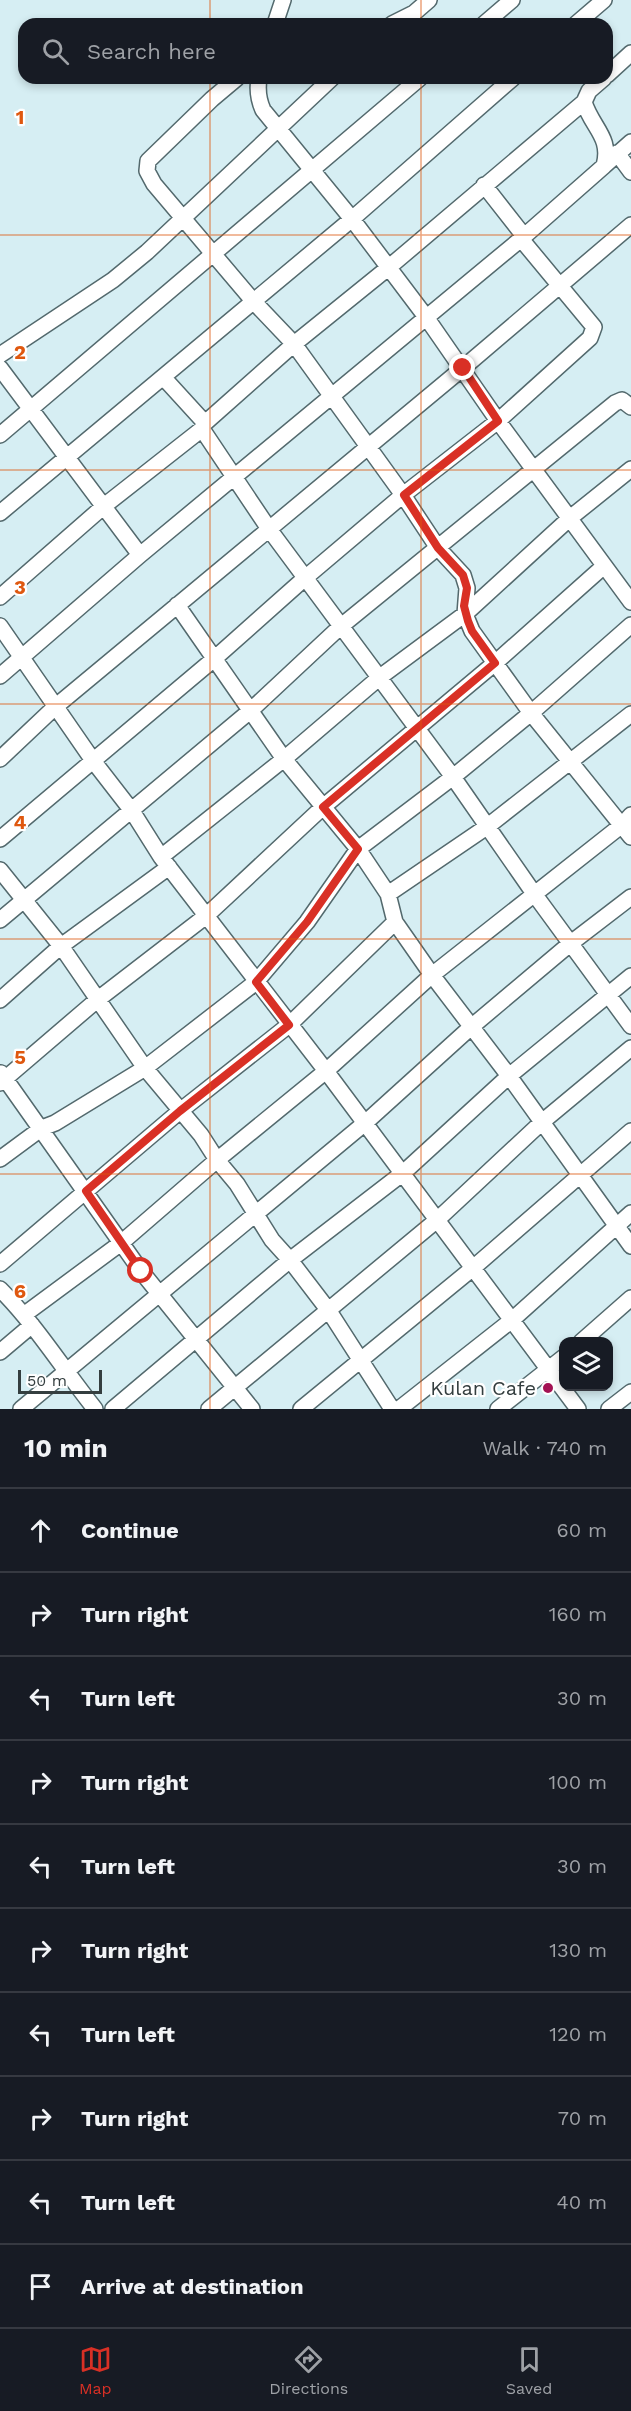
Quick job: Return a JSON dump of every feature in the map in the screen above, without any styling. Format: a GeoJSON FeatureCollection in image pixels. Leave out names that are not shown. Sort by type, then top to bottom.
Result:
{"type":"FeatureCollection","features":[{"type":"Feature","properties":{"kind":"street"},"geometry":{"type":"LineString","coordinates":[[277,18],[283,0]]}},
{"type":"Feature","properties":{"kind":"street"},"geometry":{"type":"LineString","coordinates":[[404,18],[429,0]]}},
{"type":"Feature","properties":{"kind":"street"},"geometry":{"type":"LineString","coordinates":[[583,18],[604,0]]}},
{"type":"Feature","properties":{"kind":"street"},"geometry":{"type":"LineString","coordinates":[[489,18],[503,3]]}},
{"type":"Feature","properties":{"kind":"street"},"geometry":{"type":"LineString","coordinates":[[613,70],[631,54]]}},
{"type":"Feature","properties":{"kind":"street"},"geometry":{"type":"LineString","coordinates":[[0,1352],[29,1320],[217,1160],[326,1071],[432,975],[628,826],[570,763],[472,631],[465,614],[467,588],[463,575],[438,548],[404,495],[294,344],[254,302],[149,176],[148,161],[230,84]]}},
{"type":"Feature","properties":{"kind":"street"},"geometry":{"type":"LineString","coordinates":[[258,84],[259,100],[278,129],[352,219],[426,316],[498,421],[631,602]]}},
{"type":"Feature","properties":{"kind":"street"},"geometry":{"type":"LineString","coordinates":[[0,355],[113,280],[147,252],[326,84]]}},
{"type":"Feature","properties":{"kind":"street"},"geometry":{"type":"LineString","coordinates":[[0,435],[413,84]]}},
{"type":"Feature","properties":{"kind":"street"},"geometry":{"type":"LineString","coordinates":[[0,513],[352,219],[506,84]]}},
{"type":"Feature","properties":{"kind":"street"},"geometry":{"type":"LineString","coordinates":[[0,597],[104,506],[203,426],[294,344],[388,268],[584,102],[590,91],[598,84]]}},
{"type":"Feature","properties":{"kind":"street"},"geometry":{"type":"LineString","coordinates":[[584,102],[589,118],[606,143],[608,153],[604,166]]}},
{"type":"Feature","properties":{"kind":"street"},"geometry":{"type":"LineString","coordinates":[[0,676],[140,555],[522,237],[631,142]]}},
{"type":"Feature","properties":{"kind":"street"},"geometry":{"type":"LineString","coordinates":[[617,153],[631,172]]}},
{"type":"Feature","properties":{"kind":"street"},"geometry":{"type":"LineString","coordinates":[[0,839],[94,762],[305,578],[404,495],[498,421],[590,338],[594,327],[522,237],[484,185]]}},
{"type":"Feature","properties":{"kind":"street"},"geometry":{"type":"LineString","coordinates":[[0,759],[55,707],[463,368],[631,225]]}},
{"type":"Feature","properties":{"kind":"street"},"geometry":{"type":"LineString","coordinates":[[0,368],[140,555]]}},
{"type":"Feature","properties":{"kind":"street"},"geometry":{"type":"LineString","coordinates":[[163,377],[203,426],[269,529],[453,777],[535,895],[631,1026]]}},
{"type":"Feature","properties":{"kind":"street"},"geometry":{"type":"LineString","coordinates":[[0,920],[250,711],[340,627],[615,403],[622,400],[631,407]]}},
{"type":"Feature","properties":{"kind":"street"},"geometry":{"type":"LineString","coordinates":[[0,1000],[380,677],[465,614],[570,518],[631,469]]}},
{"type":"Feature","properties":{"kind":"street"},"geometry":{"type":"LineString","coordinates":[[252,1409],[121,1243],[42,1128],[2,1078],[97,1000],[206,916],[323,807],[495,663],[604,566]]}},
{"type":"Feature","properties":{"kind":"street"},"geometry":{"type":"LineString","coordinates":[[177,605],[284,759],[358,849],[388,894],[395,921],[432,975],[470,1028],[509,1076],[579,1177],[631,1246]]}},
{"type":"Feature","properties":{"kind":"street"},"geometry":{"type":"LineString","coordinates":[[0,1159],[42,1128],[55,1123],[145,1068],[256,982],[307,922],[358,849],[453,777],[531,713],[631,625]]}},
{"type":"Feature","properties":{"kind":"street"},"geometry":{"type":"LineString","coordinates":[[0,626],[94,762],[132,811],[165,862],[326,1071],[578,1409]]}},
{"type":"Feature","properties":{"kind":"street"},"geometry":{"type":"LineString","coordinates":[[388,894],[488,826],[631,714]]}},
{"type":"Feature","properties":{"kind":"street"},"geometry":{"type":"LineString","coordinates":[[0,870],[61,946],[145,1068],[201,1135],[217,1160],[237,1184],[272,1240],[329,1311],[392,1409]]}},
{"type":"Feature","properties":{"kind":"street"},"geometry":{"type":"LineString","coordinates":[[21,1409],[365,1123],[470,1028],[571,943],[631,897]]}},
{"type":"Feature","properties":{"kind":"street"},"geometry":{"type":"LineString","coordinates":[[0,1264],[180,1111],[289,1025],[395,921]]}},
{"type":"Feature","properties":{"kind":"street"},"geometry":{"type":"LineString","coordinates":[[113,1409],[290,1260],[403,1173],[509,1076],[631,976]]}},
{"type":"Feature","properties":{"kind":"street"},"geometry":{"type":"LineString","coordinates":[[209,1409],[437,1220],[542,1122],[631,1048]]}},
{"type":"Feature","properties":{"kind":"street"},"geometry":{"type":"LineString","coordinates":[[301,1409],[473,1268],[631,1131]]}},
{"type":"Feature","properties":{"kind":"street"},"geometry":{"type":"LineString","coordinates":[[399,1409],[512,1320],[631,1213]]}},
{"type":"Feature","properties":{"kind":"street"},"geometry":{"type":"LineString","coordinates":[[0,1288],[29,1320],[64,1371],[95,1409]]}},
{"type":"Feature","properties":{"kind":"street"},"geometry":{"type":"LineString","coordinates":[[586,1337],[631,1298]]}},
{"type":"Feature","properties":{"kind":"street"},"geometry":{"type":"LineString","coordinates":[[498,1409],[559,1361]]}},
{"type":"Feature","properties":{"kind":"street"},"geometry":{"type":"LineString","coordinates":[[609,1409],[631,1392]]}},
{"type":"Feature","properties":{"kind":"place","name":"Kulan Cafe"},"geometry":{"type":"Point","coordinates":[548,1388]}},
{"type":"Feature","properties":{"kind":"route"},"geometry":{"type":"LineString","coordinates":[[141,1271],[86,1191],[180,1111],[289,1025],[256,982],[307,922],[333,888],[358,849],[323,807],[495,663],[472,631],[465,614],[467,588],[463,575],[438,548],[404,495],[498,421],[463,368]]}}]}
